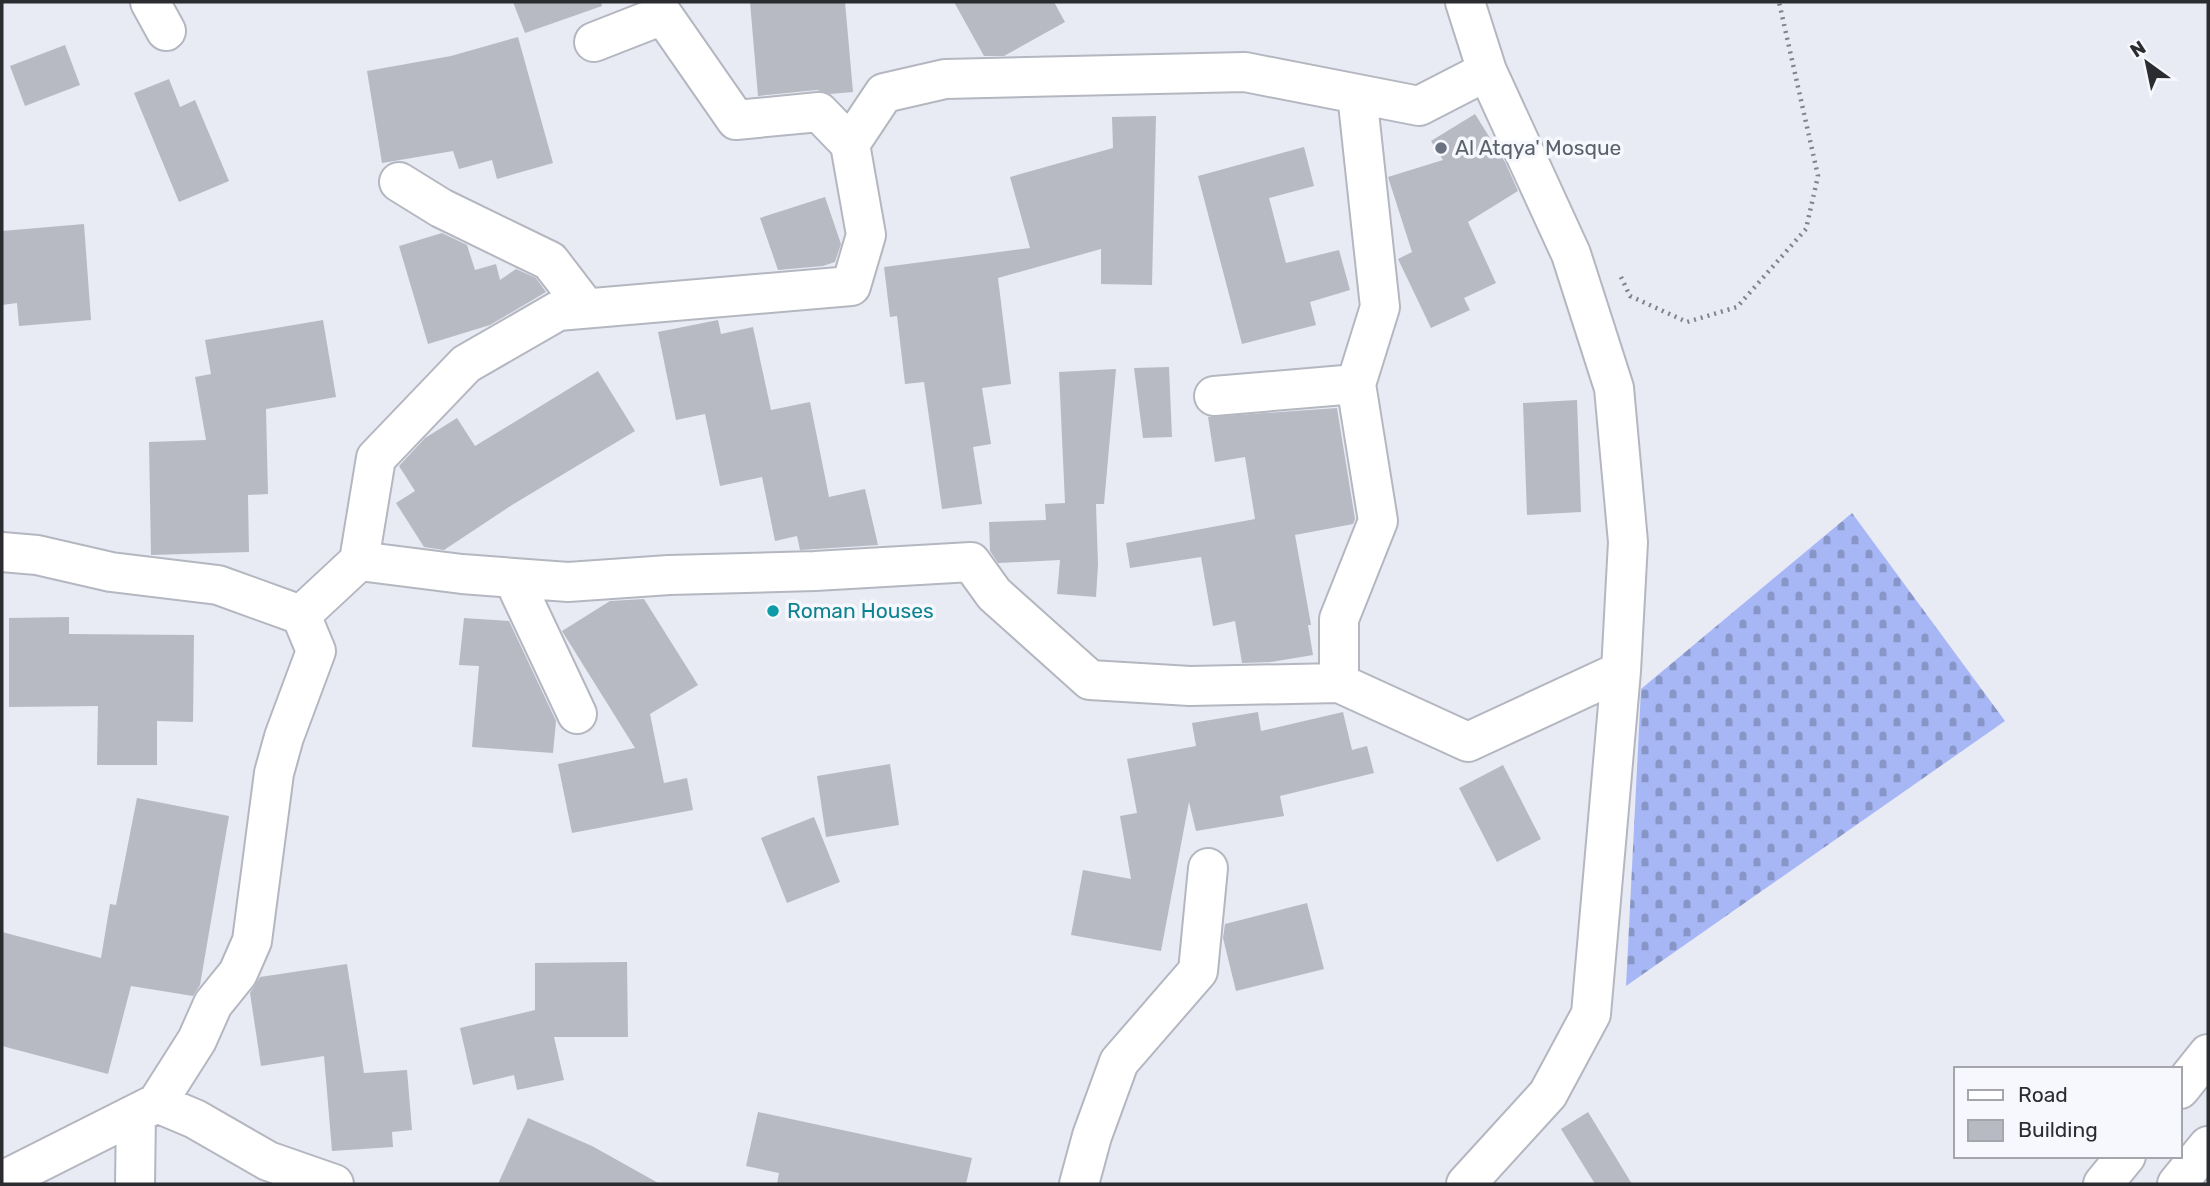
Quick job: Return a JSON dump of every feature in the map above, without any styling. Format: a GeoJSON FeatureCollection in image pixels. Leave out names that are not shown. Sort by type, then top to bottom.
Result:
{"type":"FeatureCollection","features":[{"type":"Feature","properties":{"kind":"main road"},"geometry":{"type":"LineString","coordinates":[[1465,2],[1487,71],[1571,254],[1614,388],[1629,542],[1621,671],[1591,1014],[1548,1094],[1466,1184]]}},
{"type":"Feature","properties":{"kind":"main road"},"geometry":{"type":"LineString","coordinates":[[301,615],[359,561],[376,458],[466,364],[558,311],[851,286],[866,235],[850,144],[819,112],[736,120],[663,15],[594,42]]}},
{"type":"Feature","properties":{"kind":"main road"},"geometry":{"type":"LineString","coordinates":[[850,144],[884,93],[945,79],[1245,72],[1419,106],[1487,71]]}},
{"type":"Feature","properties":{"kind":"main road"},"geometry":{"type":"LineString","coordinates":[[1339,683],[1339,619],[1378,521],[1356,384],[1381,307],[1357,94]]}},
{"type":"Feature","properties":{"kind":"main road"},"geometry":{"type":"LineString","coordinates":[[399,182],[441,208],[550,261],[586,308]]}},
{"type":"Feature","properties":{"kind":"main road"},"geometry":{"type":"LineString","coordinates":[[1214,396],[1356,384]]}},
{"type":"Feature","properties":{"kind":"main road"},"geometry":{"type":"LineString","coordinates":[[2,552],[37,555],[111,572],[218,585],[301,615],[316,651],[284,737],[274,773],[252,941],[238,973],[213,1004],[197,1040],[146,1108],[2,1181]]}},
{"type":"Feature","properties":{"kind":"main road"},"geometry":{"type":"LineString","coordinates":[[359,561],[462,574],[568,582],[669,575],[815,572],[971,562],[994,594],[1090,680],[1190,686],[1339,683],[1468,742],[1621,671]]}},
{"type":"Feature","properties":{"kind":"main road"},"geometry":{"type":"LineString","coordinates":[[513,578],[577,714]]}},
{"type":"Feature","properties":{"kind":"main road"},"geometry":{"type":"LineString","coordinates":[[1079,1184],[1091,1136],[1119,1062],[1198,971],[1208,867]]}},
{"type":"Feature","properties":{"kind":"main road"},"geometry":{"type":"LineString","coordinates":[[2182,1086],[2208,1054]]}},
{"type":"Feature","properties":{"kind":"main road"},"geometry":{"type":"LineString","coordinates":[[135,1184],[146,1108]]}},
{"type":"Feature","properties":{"kind":"main road"},"geometry":{"type":"LineString","coordinates":[[146,1108],[195,1119],[268,1161],[334,1184]]}},
{"type":"Feature","properties":{"kind":"main road"},"geometry":{"type":"LineString","coordinates":[[2177,1184],[2208,1146]]}},
{"type":"Feature","properties":{"kind":"main road"},"geometry":{"type":"LineString","coordinates":[[2103,1184],[2124,1158]]}},
{"type":"Feature","properties":{"kind":"path"},"geometry":{"type":"LineString","coordinates":[[1618,270],[1630,296],[1687,322],[1737,307],[1806,229],[1818,176],[1779,2]]}},
{"type":"Feature","properties":{"kind":"green space"},"geometry":{"type":"Polygon","coordinates":[[[1852,513],[2005,721],[1626,986],[1641,689],[1852,513]]]}},
{"type":"Feature","properties":{"kind":"building"},"geometry":{"type":"Polygon","coordinates":[[[513,2],[601,2],[602,6],[525,33],[513,2]]]}},
{"type":"Feature","properties":{"kind":"building"},"geometry":{"type":"Polygon","coordinates":[[[750,2],[845,2],[853,92],[830,94],[817,90],[758,96],[750,2]]]}},
{"type":"Feature","properties":{"kind":"building"},"geometry":{"type":"Polygon","coordinates":[[[954,2],[1054,2],[1065,22],[1004,56],[984,56],[954,2]]]}},
{"type":"Feature","properties":{"kind":"building"},"geometry":{"type":"Polygon","coordinates":[[[518,37],[553,163],[497,179],[492,160],[459,169],[453,151],[382,163],[367,71],[451,56],[518,37]]]}},
{"type":"Feature","properties":{"kind":"building"},"geometry":{"type":"Polygon","coordinates":[[[65,45],[80,85],[25,106],[10,66],[65,45]]]}},
{"type":"Feature","properties":{"kind":"building"},"geometry":{"type":"Polygon","coordinates":[[[169,79],[180,107],[195,100],[229,181],[179,202],[134,93],[169,79]]]}},
{"type":"Feature","properties":{"kind":"building"},"geometry":{"type":"Polygon","coordinates":[[[1475,114],[1505,162],[1518,191],[1468,222],[1496,283],[1464,298],[1470,310],[1431,328],[1398,259],[1412,252],[1388,177],[1443,160],[1431,141],[1475,114]]]}},
{"type":"Feature","properties":{"kind":"building"},"geometry":{"type":"Polygon","coordinates":[[[1156,116],[1152,285],[1101,284],[1101,249],[998,278],[1011,384],[982,388],[991,444],[973,447],[982,504],[942,509],[924,382],[905,384],[897,316],[890,317],[884,267],[1030,248],[1010,177],[1113,148],[1112,117],[1156,116]]]}},
{"type":"Feature","properties":{"kind":"building"},"geometry":{"type":"Polygon","coordinates":[[[1304,147],[1314,186],[1269,198],[1286,263],[1339,250],[1350,290],[1310,302],[1316,325],[1242,344],[1198,176],[1304,147]]]}},
{"type":"Feature","properties":{"kind":"building"},"geometry":{"type":"Polygon","coordinates":[[[825,197],[841,244],[835,262],[823,266],[778,270],[760,218],[825,197]]]}},
{"type":"Feature","properties":{"kind":"building"},"geometry":{"type":"Polygon","coordinates":[[[84,224],[91,320],[19,326],[17,303],[2,305],[2,231],[84,224]]]}},
{"type":"Feature","properties":{"kind":"building"},"geometry":{"type":"Polygon","coordinates":[[[442,233],[467,245],[475,270],[496,264],[500,280],[516,269],[536,278],[546,292],[490,325],[428,344],[399,246],[442,233]]]}},
{"type":"Feature","properties":{"kind":"building"},"geometry":{"type":"Polygon","coordinates":[[[323,320],[336,397],[266,409],[268,494],[248,495],[249,552],[151,555],[149,442],[206,440],[195,377],[211,374],[205,340],[323,320]]]}},
{"type":"Feature","properties":{"kind":"building"},"geometry":{"type":"Polygon","coordinates":[[[718,320],[721,334],[753,327],[771,410],[810,402],[829,497],[865,489],[878,545],[800,550],[797,536],[775,541],[762,477],[720,486],[705,414],[676,420],[658,332],[718,320]]]}},
{"type":"Feature","properties":{"kind":"building"},"geometry":{"type":"Polygon","coordinates":[[[1169,367],[1172,437],[1143,438],[1134,368],[1169,367]]]}},
{"type":"Feature","properties":{"kind":"building"},"geometry":{"type":"Polygon","coordinates":[[[1116,369],[1104,504],[1096,504],[1096,597],[1057,594],[1060,560],[998,563],[990,551],[989,522],[1046,520],[1045,504],[1065,503],[1059,372],[1116,369]]]}},
{"type":"Feature","properties":{"kind":"building"},"geometry":{"type":"Polygon","coordinates":[[[598,371],[635,431],[512,505],[444,550],[424,547],[396,503],[415,491],[399,466],[425,438],[457,418],[475,446],[598,371]]]}},
{"type":"Feature","properties":{"kind":"building"},"geometry":{"type":"Polygon","coordinates":[[[1577,400],[1581,512],[1527,515],[1523,403],[1577,400]]]}},
{"type":"Feature","properties":{"kind":"building"},"geometry":{"type":"Polygon","coordinates":[[[1337,408],[1355,519],[1353,524],[1295,535],[1311,625],[1308,625],[1313,655],[1271,662],[1242,663],[1235,621],[1213,626],[1201,557],[1130,568],[1126,543],[1255,519],[1245,457],[1215,462],[1208,417],[1337,408]]]}},
{"type":"Feature","properties":{"kind":"building"},"geometry":{"type":"Polygon","coordinates":[[[644,599],[698,685],[650,714],[664,783],[687,778],[693,810],[572,833],[558,764],[635,748],[562,631],[610,601],[644,599]]]}},
{"type":"Feature","properties":{"kind":"building"},"geometry":{"type":"Polygon","coordinates":[[[69,617],[69,634],[194,635],[193,722],[157,721],[157,765],[97,765],[98,706],[9,707],[9,618],[69,617]]]}},
{"type":"Feature","properties":{"kind":"building"},"geometry":{"type":"Polygon","coordinates":[[[464,618],[509,621],[556,721],[553,753],[472,747],[479,666],[459,665],[464,618]]]}},
{"type":"Feature","properties":{"kind":"building"},"geometry":{"type":"Polygon","coordinates":[[[1258,712],[1261,731],[1343,712],[1352,750],[1367,746],[1374,773],[1280,796],[1284,816],[1196,831],[1189,802],[1161,951],[1071,935],[1083,870],[1131,879],[1120,816],[1137,813],[1127,759],[1196,746],[1192,723],[1258,712]]]}},
{"type":"Feature","properties":{"kind":"building"},"geometry":{"type":"Polygon","coordinates":[[[890,764],[899,825],[826,837],[817,776],[890,764]]]}},
{"type":"Feature","properties":{"kind":"building"},"geometry":{"type":"Polygon","coordinates":[[[1503,765],[1541,839],[1497,862],[1459,788],[1503,765]]]}},
{"type":"Feature","properties":{"kind":"building"},"geometry":{"type":"Polygon","coordinates":[[[137,798],[229,816],[200,985],[193,996],[131,986],[108,1074],[2,1046],[2,932],[101,958],[110,904],[116,905],[137,798]]]}},
{"type":"Feature","properties":{"kind":"building"},"geometry":{"type":"Polygon","coordinates":[[[814,817],[840,882],[787,903],[761,838],[814,817]]]}},
{"type":"Feature","properties":{"kind":"building"},"geometry":{"type":"Polygon","coordinates":[[[1307,903],[1324,969],[1236,991],[1223,938],[1225,924],[1307,903]]]}},
{"type":"Feature","properties":{"kind":"building"},"geometry":{"type":"Polygon","coordinates":[[[627,962],[628,1037],[554,1037],[564,1080],[517,1090],[514,1075],[473,1085],[460,1028],[535,1010],[535,963],[627,962]]]}},
{"type":"Feature","properties":{"kind":"building"},"geometry":{"type":"Polygon","coordinates":[[[347,964],[364,1073],[407,1070],[412,1130],[392,1132],[393,1147],[332,1151],[324,1056],[261,1066],[250,993],[260,977],[347,964]]]}},
{"type":"Feature","properties":{"kind":"building"},"geometry":{"type":"Polygon","coordinates":[[[758,1112],[972,1158],[966,1184],[777,1184],[779,1173],[746,1166],[758,1112]]]}},
{"type":"Feature","properties":{"kind":"building"},"geometry":{"type":"Polygon","coordinates":[[[1588,1112],[1632,1184],[1595,1184],[1561,1129],[1588,1112]]]}},
{"type":"Feature","properties":{"kind":"building"},"geometry":{"type":"Polygon","coordinates":[[[528,1118],[592,1146],[660,1184],[498,1184],[528,1118]]]}},
{"type":"Feature","properties":{"kind":"place","name":"Al Atqya' Mosque"},"geometry":{"type":"Point","coordinates":[1441,148]}},
{"type":"Feature","properties":{"kind":"place","name":"Roman Houses"},"geometry":{"type":"Point","coordinates":[773,611]}}]}
